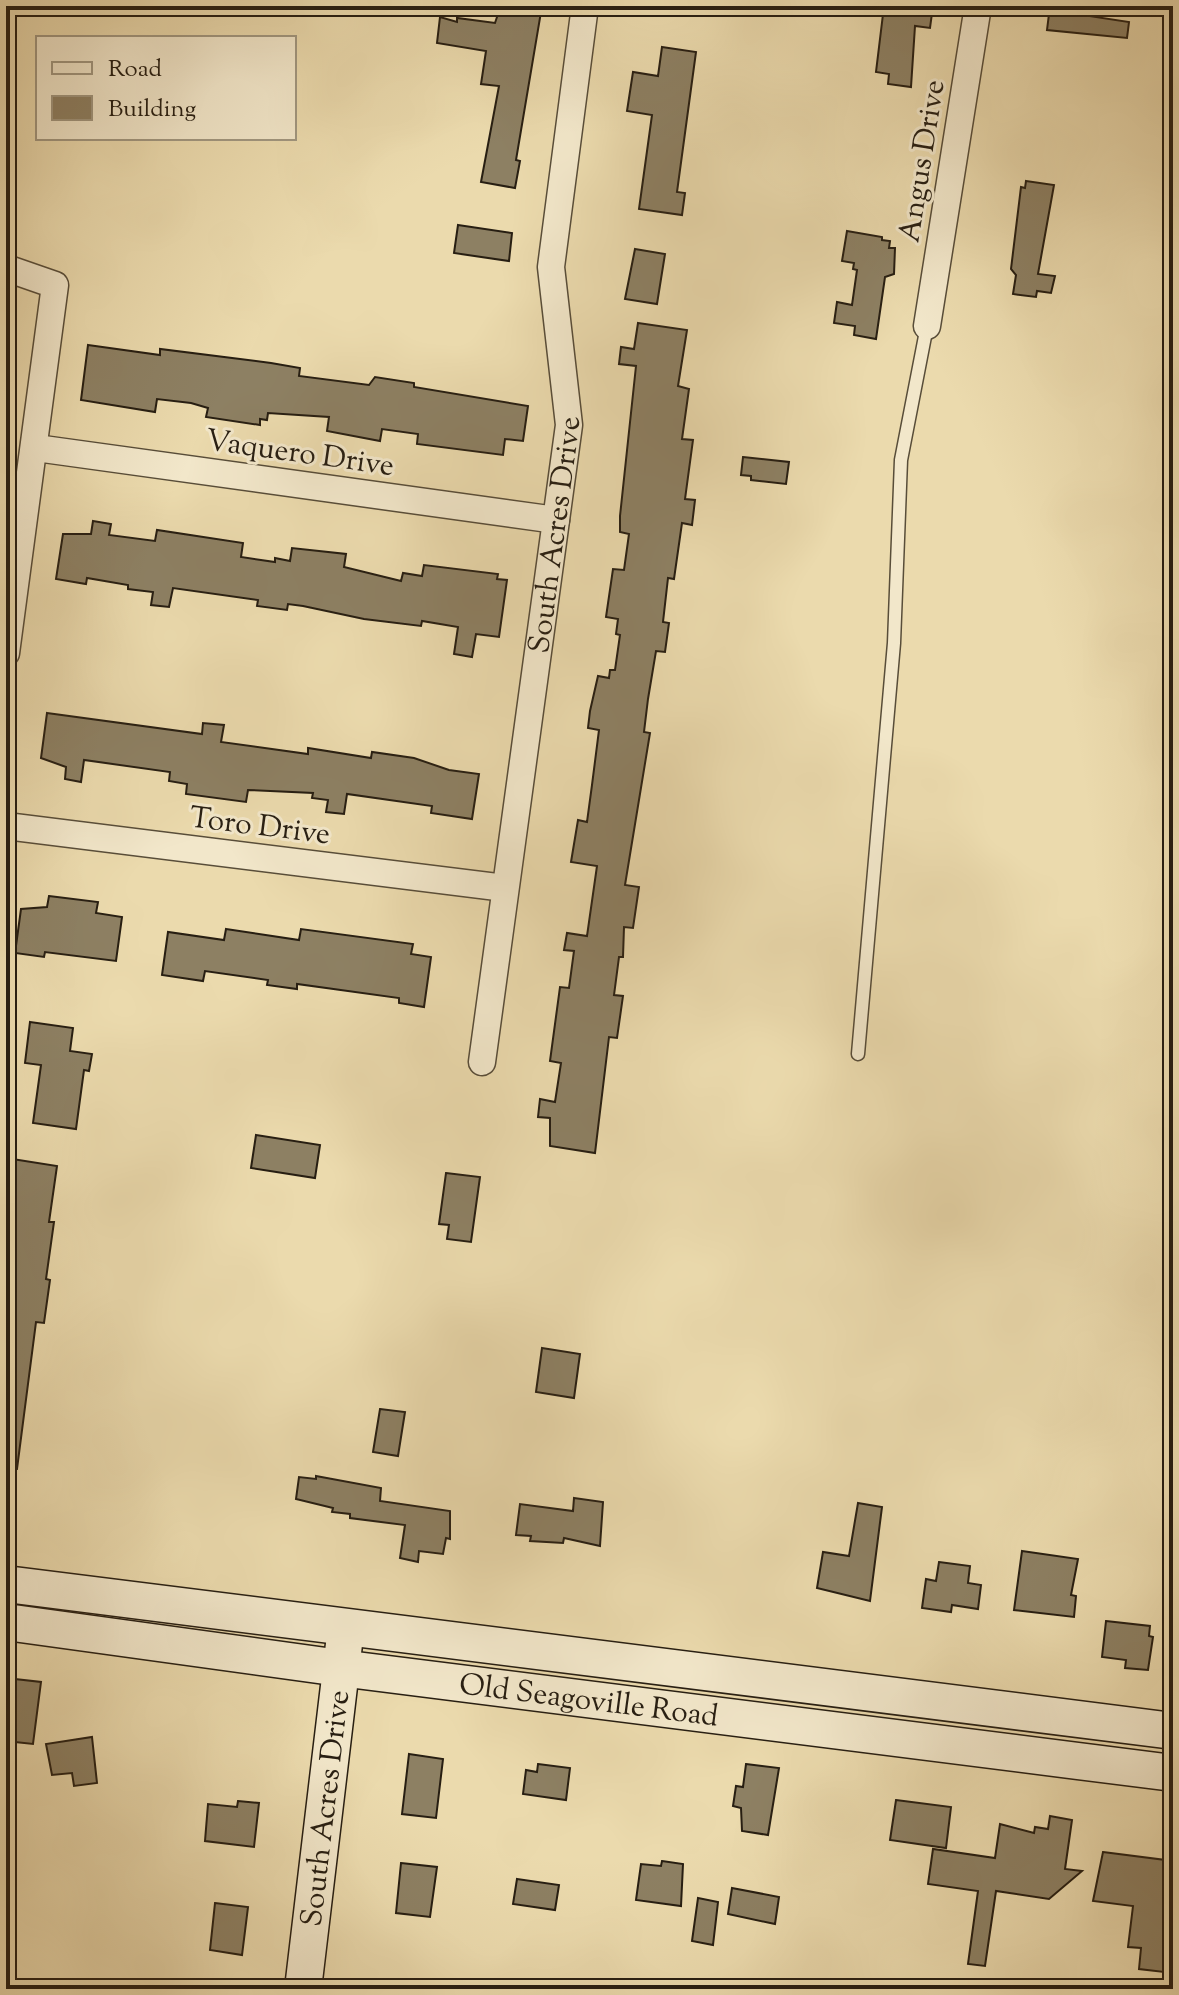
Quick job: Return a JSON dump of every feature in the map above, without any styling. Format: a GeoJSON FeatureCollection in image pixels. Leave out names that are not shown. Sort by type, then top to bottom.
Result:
{"type":"FeatureCollection","features":[{"type":"Feature","properties":{"kind":"main road","name":"Old Seagoville Road"},"geometry":{"type":"LineString","coordinates":[[6,1584],[1173,1731]]}},
{"type":"Feature","properties":{"kind":"main road","name":"Old Seagoville Road"},"geometry":{"type":"LineString","coordinates":[[6,1622],[340,1668],[1173,1773]]}},
{"type":"Feature","properties":{"kind":"main road","name":"South Acres Drive"},"geometry":{"type":"LineString","coordinates":[[303,1989],[346,1627]]}},
{"type":"Feature","properties":{"kind":"main road"},"geometry":{"type":"LineString","coordinates":[[967,1747],[973,1707]]}},
{"type":"Feature","properties":{"kind":"street","name":"South Acres Drive"},"geometry":{"type":"LineString","coordinates":[[482,1062],[569,425],[551,267],[585,6]]}},
{"type":"Feature","properties":{"kind":"street","name":"Angus Drive"},"geometry":{"type":"LineString","coordinates":[[927,326],[978,6]]}},
{"type":"Feature","properties":{"kind":"street"},"geometry":{"type":"LineString","coordinates":[[6,268],[55,285],[36,448],[6,653]]}},
{"type":"Feature","properties":{"kind":"street","name":"Vaquero Drive"},"geometry":{"type":"LineString","coordinates":[[36,448],[556,520]]}},
{"type":"Feature","properties":{"kind":"street","name":"Toro Drive"},"geometry":{"type":"LineString","coordinates":[[6,826],[505,888]]}},
{"type":"Feature","properties":{"kind":"lane"},"geometry":{"type":"LineString","coordinates":[[858,1054],[894,643],[901,460],[927,326]]}},
{"type":"Feature","properties":{"kind":"building"},"geometry":{"type":"Polygon","coordinates":[[[507,6],[542,6],[516,160],[520,161],[515,188],[481,182],[499,86],[481,84],[486,51],[437,43],[440,17],[457,22],[457,18],[495,23],[499,11],[506,12],[507,6]]]}},
{"type":"Feature","properties":{"kind":"building"},"geometry":{"type":"Polygon","coordinates":[[[884,6],[933,6],[930,28],[915,26],[911,87],[888,84],[889,74],[876,72],[884,6]]]}},
{"type":"Feature","properties":{"kind":"building"},"geometry":{"type":"Polygon","coordinates":[[[1050,6],[1090,6],[1089,16],[1129,22],[1127,38],[1047,30],[1050,6]]]}},
{"type":"Feature","properties":{"kind":"building"},"geometry":{"type":"Polygon","coordinates":[[[662,47],[696,52],[677,192],[685,193],[682,215],[639,209],[652,115],[627,111],[633,72],[658,76],[662,47]]]}},
{"type":"Feature","properties":{"kind":"building"},"geometry":{"type":"Polygon","coordinates":[[[1026,181],[1054,185],[1038,274],[1055,276],[1051,293],[1037,291],[1036,297],[1013,294],[1016,275],[1011,269],[1021,187],[1025,188],[1026,181]]]}},
{"type":"Feature","properties":{"kind":"building"},"geometry":{"type":"Polygon","coordinates":[[[458,225],[512,233],[509,261],[454,253],[458,225]]]}},
{"type":"Feature","properties":{"kind":"building"},"geometry":{"type":"Polygon","coordinates":[[[847,231],[882,237],[882,240],[890,241],[889,248],[895,248],[894,274],[885,277],[876,339],[854,335],[855,326],[834,323],[837,302],[852,305],[857,270],[853,269],[854,263],[842,261],[847,231]]]}},
{"type":"Feature","properties":{"kind":"building"},"geometry":{"type":"Polygon","coordinates":[[[635,249],[665,254],[657,304],[625,299],[635,249]]]}},
{"type":"Feature","properties":{"kind":"building"},"geometry":{"type":"Polygon","coordinates":[[[638,323],[687,330],[678,386],[689,389],[682,439],[693,440],[685,499],[695,500],[692,525],[682,523],[674,579],[668,578],[663,622],[669,623],[665,652],[656,651],[648,699],[644,732],[650,733],[625,885],[639,887],[633,928],[624,927],[623,957],[619,957],[614,995],[623,996],[617,1038],[609,1037],[595,1153],[550,1146],[550,1118],[538,1117],[540,1099],[555,1102],[561,1063],[550,1061],[560,987],[569,988],[574,951],[564,950],[567,933],[587,936],[597,866],[571,862],[578,820],[587,822],[599,730],[588,728],[590,711],[598,676],[609,678],[610,670],[615,670],[620,635],[616,634],[618,619],[606,617],[613,569],[624,570],[629,534],[620,532],[620,516],[636,366],[619,364],[621,347],[634,349],[638,323]]]}},
{"type":"Feature","properties":{"kind":"building"},"geometry":{"type":"Polygon","coordinates":[[[88,345],[160,355],[160,349],[271,363],[300,368],[299,376],[369,385],[375,377],[414,383],[414,387],[528,406],[523,441],[505,439],[503,455],[417,444],[418,434],[382,429],[380,441],[327,431],[329,417],[268,413],[267,420],[260,419],[260,425],[206,417],[208,408],[191,403],[157,399],[155,412],[81,400],[88,345]]]}},
{"type":"Feature","properties":{"kind":"building"},"geometry":{"type":"Polygon","coordinates":[[[743,457],[789,462],[786,484],[751,480],[751,476],[741,475],[743,457]]]}},
{"type":"Feature","properties":{"kind":"building"},"geometry":{"type":"Polygon","coordinates":[[[93,521],[111,524],[109,535],[155,541],[157,530],[243,543],[241,557],[275,562],[275,558],[290,561],[292,548],[346,554],[344,567],[401,581],[403,573],[422,576],[424,565],[498,574],[497,579],[507,580],[499,637],[476,634],[472,657],[454,654],[458,627],[422,621],[421,626],[364,619],[288,604],[287,610],[257,606],[258,600],[173,588],[169,607],[151,605],[153,592],[128,589],[128,585],[87,578],[86,584],[56,579],[63,534],[91,534],[93,521]]]}},
{"type":"Feature","properties":{"kind":"building"},"geometry":{"type":"Polygon","coordinates":[[[47,713],[202,734],[203,723],[224,725],[221,742],[308,754],[308,748],[371,758],[372,752],[414,758],[449,770],[479,774],[472,819],[431,813],[432,806],[347,794],[344,814],[326,812],[328,800],[312,798],[313,793],[248,790],[246,802],[186,794],[187,784],[169,781],[170,772],[84,760],[81,782],[65,779],[66,767],[41,758],[47,713]]]}},
{"type":"Feature","properties":{"kind":"building"},"geometry":{"type":"Polygon","coordinates":[[[49,896],[98,902],[96,913],[122,917],[116,961],[45,952],[44,957],[15,953],[21,909],[47,907],[49,896]]]}},
{"type":"Feature","properties":{"kind":"building"},"geometry":{"type":"Polygon","coordinates":[[[226,929],[299,940],[301,929],[413,944],[411,954],[431,957],[424,1007],[399,1003],[399,998],[297,984],[297,989],[267,985],[268,980],[205,971],[203,981],[162,975],[168,932],[224,940],[226,929]]]}},
{"type":"Feature","properties":{"kind":"building"},"geometry":{"type":"Polygon","coordinates":[[[30,1022],[73,1028],[70,1051],[92,1054],[89,1071],[84,1070],[76,1129],[33,1123],[41,1065],[25,1063],[30,1022]]]}},
{"type":"Feature","properties":{"kind":"building"},"geometry":{"type":"Polygon","coordinates":[[[256,1135],[320,1145],[315,1178],[251,1168],[256,1135]]]}},
{"type":"Feature","properties":{"kind":"building"},"geometry":{"type":"Polygon","coordinates":[[[6,1158],[57,1166],[49,1222],[54,1222],[46,1279],[50,1280],[44,1323],[36,1322],[17,1469],[6,1468],[6,1158]]]}},
{"type":"Feature","properties":{"kind":"building"},"geometry":{"type":"Polygon","coordinates":[[[446,1173],[480,1177],[471,1242],[447,1239],[449,1225],[439,1224],[446,1173]]]}},
{"type":"Feature","properties":{"kind":"building"},"geometry":{"type":"Polygon","coordinates":[[[542,1348],[580,1354],[574,1398],[536,1392],[542,1348]]]}},
{"type":"Feature","properties":{"kind":"building"},"geometry":{"type":"Polygon","coordinates":[[[380,1409],[405,1412],[398,1456],[373,1452],[380,1409]]]}},
{"type":"Feature","properties":{"kind":"building"},"geometry":{"type":"Polygon","coordinates":[[[316,1476],[381,1488],[380,1501],[450,1511],[450,1539],[446,1538],[443,1554],[419,1551],[418,1562],[400,1558],[405,1525],[350,1518],[350,1514],[332,1512],[333,1508],[296,1499],[299,1477],[316,1479],[316,1476]]]}},
{"type":"Feature","properties":{"kind":"building"},"geometry":{"type":"Polygon","coordinates":[[[574,1498],[603,1502],[600,1546],[564,1538],[563,1543],[530,1541],[531,1536],[516,1535],[520,1504],[573,1511],[574,1498]]]}},
{"type":"Feature","properties":{"kind":"building"},"geometry":{"type":"Polygon","coordinates":[[[858,1503],[882,1507],[870,1601],[817,1588],[823,1552],[849,1556],[858,1503]]]}},
{"type":"Feature","properties":{"kind":"building"},"geometry":{"type":"Polygon","coordinates":[[[1022,1551],[1078,1559],[1071,1595],[1076,1596],[1074,1617],[1014,1610],[1022,1551]]]}},
{"type":"Feature","properties":{"kind":"building"},"geometry":{"type":"Polygon","coordinates":[[[939,1562],[970,1566],[968,1583],[981,1585],[978,1609],[952,1605],[951,1612],[922,1608],[926,1579],[936,1581],[939,1562]]]}},
{"type":"Feature","properties":{"kind":"building"},"geometry":{"type":"Polygon","coordinates":[[[1106,1621],[1150,1626],[1149,1636],[1153,1637],[1148,1670],[1125,1668],[1126,1660],[1102,1657],[1106,1621]]]}},
{"type":"Feature","properties":{"kind":"building"},"geometry":{"type":"Polygon","coordinates":[[[6,1678],[41,1682],[33,1744],[6,1741],[6,1678]]]}},
{"type":"Feature","properties":{"kind":"building"},"geometry":{"type":"Polygon","coordinates":[[[92,1737],[97,1783],[74,1786],[72,1773],[52,1775],[46,1744],[92,1737]]]}},
{"type":"Feature","properties":{"kind":"building"},"geometry":{"type":"Polygon","coordinates":[[[409,1754],[443,1759],[436,1818],[402,1814],[409,1754]]]}},
{"type":"Feature","properties":{"kind":"building"},"geometry":{"type":"Polygon","coordinates":[[[538,1764],[570,1768],[566,1800],[523,1794],[526,1770],[537,1772],[538,1764]]]}},
{"type":"Feature","properties":{"kind":"building"},"geometry":{"type":"Polygon","coordinates":[[[746,1764],[779,1768],[768,1835],[742,1831],[741,1808],[733,1806],[736,1786],[743,1787],[746,1764]]]}},
{"type":"Feature","properties":{"kind":"building"},"geometry":{"type":"Polygon","coordinates":[[[896,1800],[951,1807],[946,1848],[890,1840],[896,1800]]]}},
{"type":"Feature","properties":{"kind":"building"},"geometry":{"type":"Polygon","coordinates":[[[238,1801],[259,1803],[254,1847],[205,1841],[208,1804],[237,1807],[238,1801]]]}},
{"type":"Feature","properties":{"kind":"building"},"geometry":{"type":"Polygon","coordinates":[[[1050,1816],[1072,1820],[1065,1869],[1082,1871],[1049,1899],[996,1891],[985,1966],[968,1964],[978,1891],[928,1884],[933,1849],[995,1858],[1000,1824],[1034,1833],[1035,1827],[1048,1829],[1050,1816]]]}},
{"type":"Feature","properties":{"kind":"building"},"geometry":{"type":"Polygon","coordinates":[[[1103,1852],[1173,1861],[1173,1897],[1164,1972],[1139,1969],[1141,1948],[1128,1947],[1133,1906],[1093,1901],[1103,1852]]]}},
{"type":"Feature","properties":{"kind":"building"},"geometry":{"type":"Polygon","coordinates":[[[662,1861],[683,1864],[681,1906],[636,1900],[641,1864],[661,1866],[662,1861]]]}},
{"type":"Feature","properties":{"kind":"building"},"geometry":{"type":"Polygon","coordinates":[[[401,1863],[437,1867],[430,1917],[396,1913],[401,1863]]]}},
{"type":"Feature","properties":{"kind":"building"},"geometry":{"type":"Polygon","coordinates":[[[517,1879],[559,1885],[555,1910],[513,1904],[517,1879]]]}},
{"type":"Feature","properties":{"kind":"building"},"geometry":{"type":"Polygon","coordinates":[[[732,1888],[779,1897],[775,1924],[728,1914],[732,1888]]]}},
{"type":"Feature","properties":{"kind":"building"},"geometry":{"type":"Polygon","coordinates":[[[698,1898],[718,1902],[713,1945],[692,1941],[698,1898]]]}},
{"type":"Feature","properties":{"kind":"building"},"geometry":{"type":"Polygon","coordinates":[[[215,1903],[248,1907],[242,1955],[210,1950],[215,1903]]]}}]}
